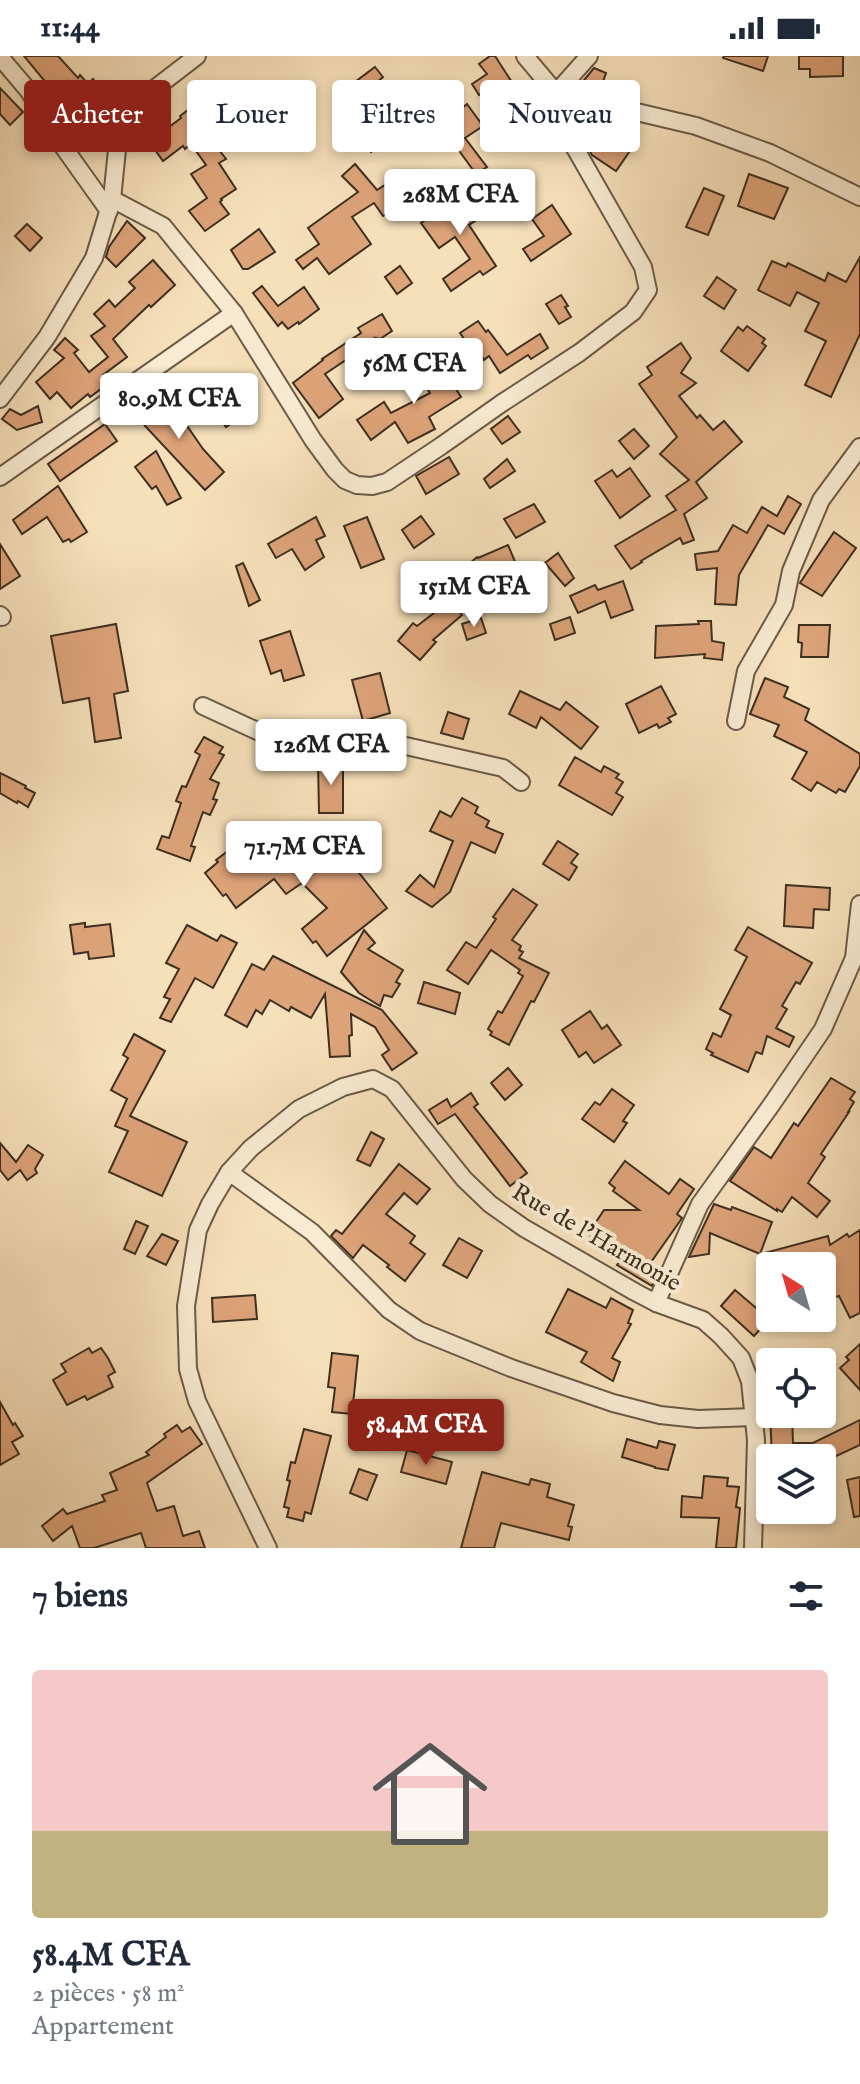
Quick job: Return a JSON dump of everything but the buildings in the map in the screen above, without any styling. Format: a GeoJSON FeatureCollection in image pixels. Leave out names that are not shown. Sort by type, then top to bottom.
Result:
{"type":"FeatureCollection","features":[{"type":"Feature","properties":{"kind":"street"},"geometry":{"type":"LineString","coordinates":[[0,399],[47,337],[94,258],[110,205],[119,130],[132,106],[197,56]]}},
{"type":"Feature","properties":{"kind":"street"},"geometry":{"type":"LineString","coordinates":[[525,56],[545,80]]}},
{"type":"Feature","properties":{"kind":"street"},"geometry":{"type":"LineString","coordinates":[[568,80],[589,56]]}},
{"type":"Feature","properties":{"kind":"street"},"geometry":{"type":"LineString","coordinates":[[0,57],[28,90],[57,138],[110,205],[163,226],[234,313],[335,470],[345,480],[357,485],[372,486],[387,482],[441,446],[579,353],[633,312],[648,290],[643,267],[577,152]]}},
{"type":"Feature","properties":{"kind":"street"},"geometry":{"type":"LineString","coordinates":[[640,113],[696,126],[770,153],[860,197]]}},
{"type":"Feature","properties":{"kind":"street"},"geometry":{"type":"LineString","coordinates":[[0,477],[234,313]]}},
{"type":"Feature","properties":{"kind":"street"},"geometry":{"type":"LineString","coordinates":[[736,721],[746,671],[784,605],[791,571],[821,500],[860,447]]}},
{"type":"Feature","properties":{"kind":"street"},"geometry":{"type":"LineString","coordinates":[[203,706],[281,742],[340,752],[406,746],[503,768],[521,782]]}},
{"type":"Feature","properties":{"kind":"street"},"geometry":{"type":"LineString","coordinates":[[656,1303],[700,1204],[823,1029],[854,958],[860,904]]}},
{"type":"Feature","properties":{"kind":"street","name":"Rue de l'Harmonie"},"geometry":{"type":"LineString","coordinates":[[268,1548],[197,1401],[188,1369],[186,1306],[198,1230],[229,1172],[251,1148],[299,1109],[343,1087],[373,1079],[392,1089],[464,1179],[490,1204],[546,1241],[656,1303],[703,1320],[741,1358],[750,1381],[756,1440],[753,1548]]}},
{"type":"Feature","properties":{"kind":"street"},"geometry":{"type":"LineString","coordinates":[[229,1172],[312,1232],[389,1310],[420,1331],[511,1368],[613,1403],[660,1415],[698,1419],[754,1417]]}}]}
